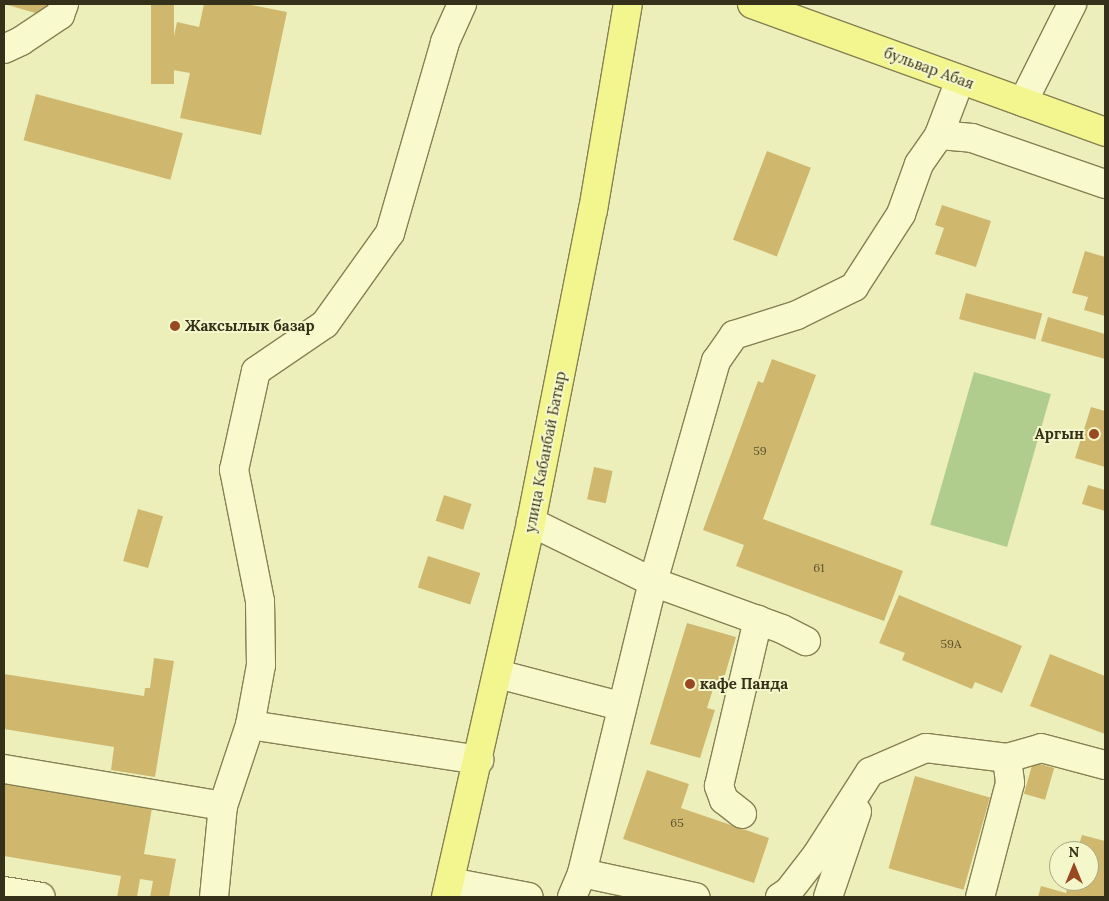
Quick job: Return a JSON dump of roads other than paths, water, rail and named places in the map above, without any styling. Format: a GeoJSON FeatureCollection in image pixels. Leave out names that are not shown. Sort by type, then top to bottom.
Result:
{"type":"FeatureCollection","features":[{"type":"Feature","properties":{"kind":"main road","name":"улица Кабанбай Батыр"},"geometry":{"type":"LineString","coordinates":[[448,889],[479,760],[531,522],[593,210],[628,4]]}},
{"type":"Feature","properties":{"kind":"main road","name":"бульвар Абая"},"geometry":{"type":"LineString","coordinates":[[752,4],[797,12],[960,80],[1105,132]]}},
{"type":"Feature","properties":{"kind":"lane"},"geometry":{"type":"LineString","coordinates":[[4,49],[21,41],[60,15],[64,4]]}},
{"type":"Feature","properties":{"kind":"lane"},"geometry":{"type":"LineString","coordinates":[[214,897],[223,806],[250,725],[261,665],[260,601],[234,470],[256,371],[325,324],[390,233],[445,42],[462,4]]}},
{"type":"Feature","properties":{"kind":"lane"},"geometry":{"type":"LineString","coordinates":[[1023,102],[1072,4]]}},
{"type":"Feature","properties":{"kind":"lane"},"geometry":{"type":"LineString","coordinates":[[695,897],[577,885],[620,706],[716,361],[734,335],[797,315],[854,287],[901,214],[919,164],[939,135],[960,80]]}},
{"type":"Feature","properties":{"kind":"lane"},"geometry":{"type":"LineString","coordinates":[[939,135],[972,138],[1105,184]]}},
{"type":"Feature","properties":{"kind":"lane"},"geometry":{"type":"LineString","coordinates":[[531,522],[653,582],[758,620],[806,641]]}},
{"type":"Feature","properties":{"kind":"lane"},"geometry":{"type":"LineString","coordinates":[[742,814],[724,800],[719,786],[758,620]]}},
{"type":"Feature","properties":{"kind":"lane"},"geometry":{"type":"LineString","coordinates":[[498,674],[620,706]]}},
{"type":"Feature","properties":{"kind":"lane"},"geometry":{"type":"LineString","coordinates":[[250,725],[479,760]]}},
{"type":"Feature","properties":{"kind":"lane"},"geometry":{"type":"LineString","coordinates":[[780,897],[788,892],[816,856],[870,772],[926,748],[1007,758],[1041,748],[1105,765]]}},
{"type":"Feature","properties":{"kind":"lane"},"geometry":{"type":"LineString","coordinates":[[980,897],[1010,783],[1007,758]]}},
{"type":"Feature","properties":{"kind":"lane"},"geometry":{"type":"LineString","coordinates":[[4,769],[223,806]]}},
{"type":"Feature","properties":{"kind":"lane"},"geometry":{"type":"LineString","coordinates":[[828,897],[870,772]]}},
{"type":"Feature","properties":{"kind":"lane"},"geometry":{"type":"LineString","coordinates":[[448,889],[529,897]]}},
{"type":"Feature","properties":{"kind":"lane"},"geometry":{"type":"LineString","coordinates":[[4,891],[40,897]]}},
{"type":"Feature","properties":{"kind":"place","name":"Жаксылык базар"},"geometry":{"type":"Point","coordinates":[175,326]}},
{"type":"Feature","properties":{"kind":"place","name":"Аргын"},"geometry":{"type":"Point","coordinates":[1094,434]}},
{"type":"Feature","properties":{"kind":"place","name":"кафе Панда"},"geometry":{"type":"Point","coordinates":[690,684]}}]}
